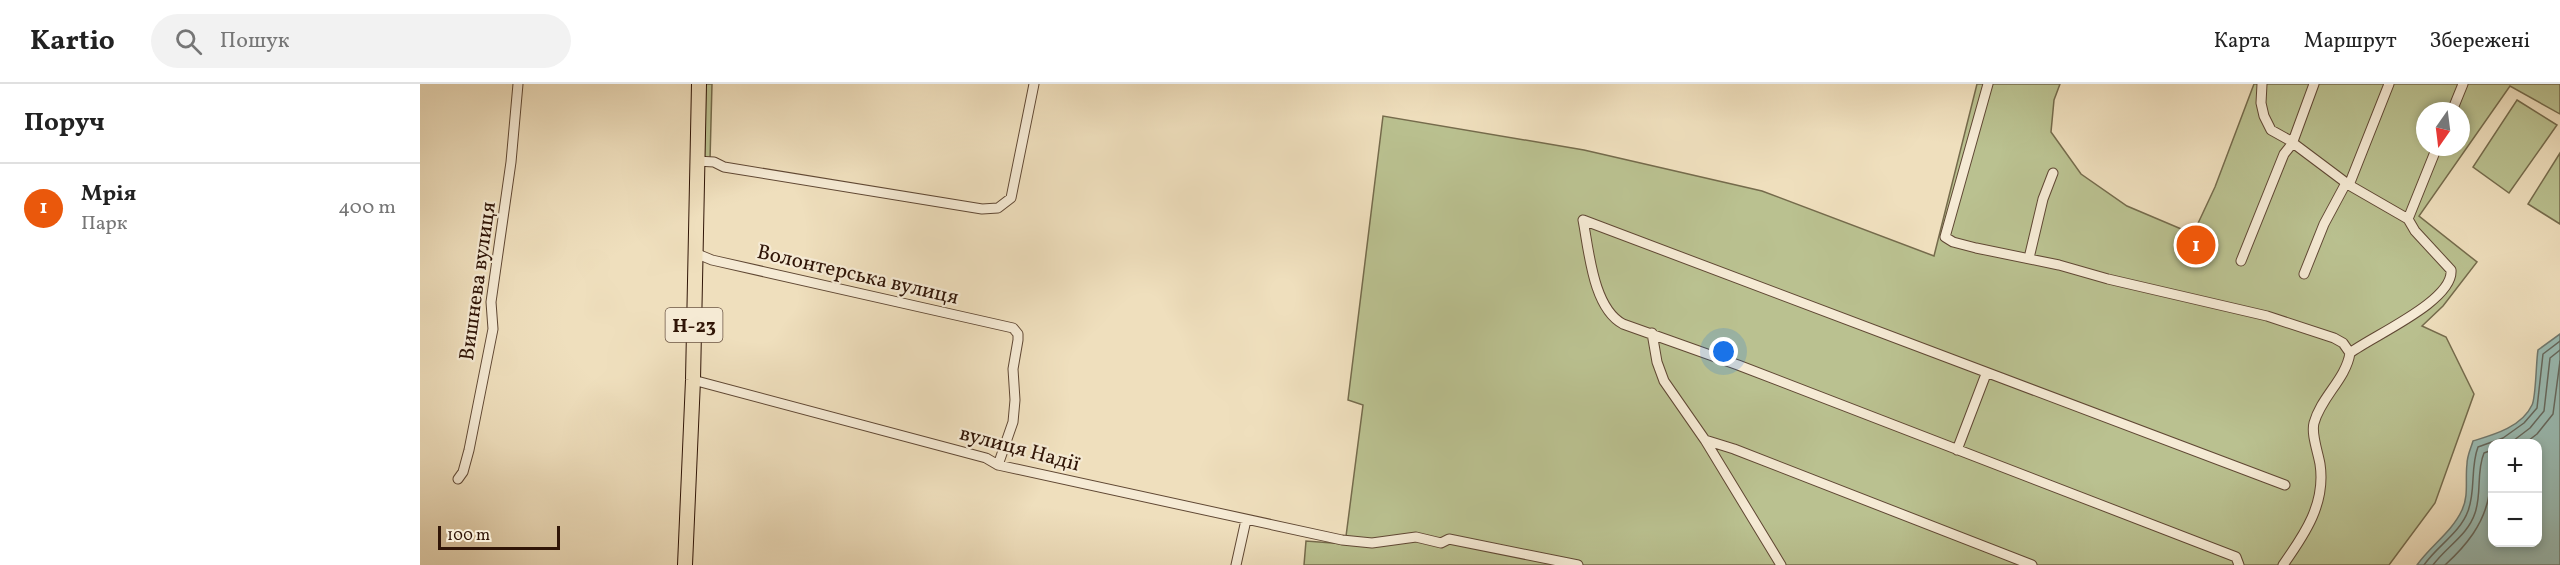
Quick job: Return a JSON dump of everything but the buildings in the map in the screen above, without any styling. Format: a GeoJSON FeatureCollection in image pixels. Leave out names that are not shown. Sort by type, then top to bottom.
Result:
{"type":"FeatureCollection","features":[{"type":"Feature","properties":{"kind":"main road","name":"Н-23"},"geometry":{"type":"LineString","coordinates":[[685,565],[693,380],[699,84]]}},
{"type":"Feature","properties":{"kind":"street","name":"Вишнева вулиця"},"geometry":{"type":"LineString","coordinates":[[458,479],[463,472],[469,450],[493,329],[491,302],[511,162],[518,84]]}},
{"type":"Feature","properties":{"kind":"street"},"geometry":{"type":"LineString","coordinates":[[697,160],[714,162],[724,167],[982,209],[998,208],[1011,198],[1034,84]]}},
{"type":"Feature","properties":{"kind":"street"},"geometry":{"type":"LineString","coordinates":[[1988,84],[1945,237],[1976,249],[2029,258],[2267,316],[2343,343],[2349,353],[2348,364],[2319,409],[2313,426],[2323,484],[2317,506],[2283,565]]}},
{"type":"Feature","properties":{"kind":"street"},"geometry":{"type":"LineString","coordinates":[[2262,84],[2261,103],[2267,124],[2274,133],[2289,140],[2347,184],[2408,219],[2415,231],[2451,270],[2452,278],[2447,286],[2409,320],[2366,340],[2349,353]]}},
{"type":"Feature","properties":{"kind":"street"},"geometry":{"type":"LineString","coordinates":[[2241,261],[2284,154],[2292,144],[2314,84]]}},
{"type":"Feature","properties":{"kind":"street"},"geometry":{"type":"LineString","coordinates":[[2304,274],[2324,224],[2347,184],[2389,84]]}},
{"type":"Feature","properties":{"kind":"street"},"geometry":{"type":"LineString","coordinates":[[2456,102],[2463,84]]}},
{"type":"Feature","properties":{"kind":"street"},"geometry":{"type":"LineString","coordinates":[[2408,219],[2433,156]]}},
{"type":"Feature","properties":{"kind":"street"},"geometry":{"type":"LineString","coordinates":[[2029,258],[2046,189],[2053,173]]}},
{"type":"Feature","properties":{"kind":"street"},"geometry":{"type":"LineString","coordinates":[[2239,565],[2236,557],[1613,319],[1604,308],[1592,266],[1583,220],[2285,485]]}},
{"type":"Feature","properties":{"kind":"street","name":"Волонтерська вулиця"},"geometry":{"type":"LineString","coordinates":[[696,253],[712,260],[1013,328],[1018,334],[1013,369],[1015,400],[1013,422],[998,465]]}},
{"type":"Feature","properties":{"kind":"street"},"geometry":{"type":"LineString","coordinates":[[1652,333],[1657,362],[1665,381],[1705,440],[1781,565]]}},
{"type":"Feature","properties":{"kind":"street"},"geometry":{"type":"LineString","coordinates":[[1957,450],[1986,374]]}},
{"type":"Feature","properties":{"kind":"street","name":"вулиця Надії"},"geometry":{"type":"LineString","coordinates":[[693,380],[974,455],[998,465],[1246,520],[1342,540],[1372,543],[1416,537],[1441,543],[1449,539],[1578,565]]}},
{"type":"Feature","properties":{"kind":"street"},"geometry":{"type":"LineString","coordinates":[[1705,440],[1755,457],[2032,565]]}},
{"type":"Feature","properties":{"kind":"street"},"geometry":{"type":"LineString","coordinates":[[1236,565],[1246,520]]}},
{"type":"Feature","properties":{"kind":"green space"},"geometry":{"type":"Polygon","coordinates":[[[701,84],[712,84],[710,160],[700,159],[701,84]]]}},
{"type":"Feature","properties":{"kind":"green space"},"geometry":{"type":"Polygon","coordinates":[[[1977,84],[2060,84],[2054,100],[2051,132],[2081,174],[2127,206],[2193,234],[2215,187],[2254,84],[2560,84],[2560,114],[2510,86],[2470,143],[2470,102],[2416,102],[2416,156],[2461,156],[2419,216],[2477,262],[2443,306],[2422,326],[2446,337],[2474,394],[2435,503],[2389,565],[1304,565],[1306,541],[1345,544],[1363,405],[1348,400],[1383,116],[1584,150],[1762,191],[1934,256],[1977,84]]]}},
{"type":"Feature","properties":{"kind":"green space"},"geometry":{"type":"Polygon","coordinates":[[[2517,100],[2557,125],[2509,193],[2473,167],[2517,100]]]}},
{"type":"Feature","properties":{"kind":"green space"},"geometry":{"type":"Polygon","coordinates":[[[2560,153],[2560,224],[2528,204],[2560,153]]]}},
{"type":"Feature","properties":{"kind":"water"},"geometry":{"type":"Polygon","coordinates":[[[2560,334],[2560,565],[2417,565],[2453,525],[2462,510],[2466,493],[2467,461],[2473,441],[2498,433],[2521,419],[2532,405],[2538,350],[2560,334]]]}},
{"type":"Feature","properties":{"kind":"place","name":"Мрія"},"geometry":{"type":"Point","coordinates":[2196,245]}}]}
